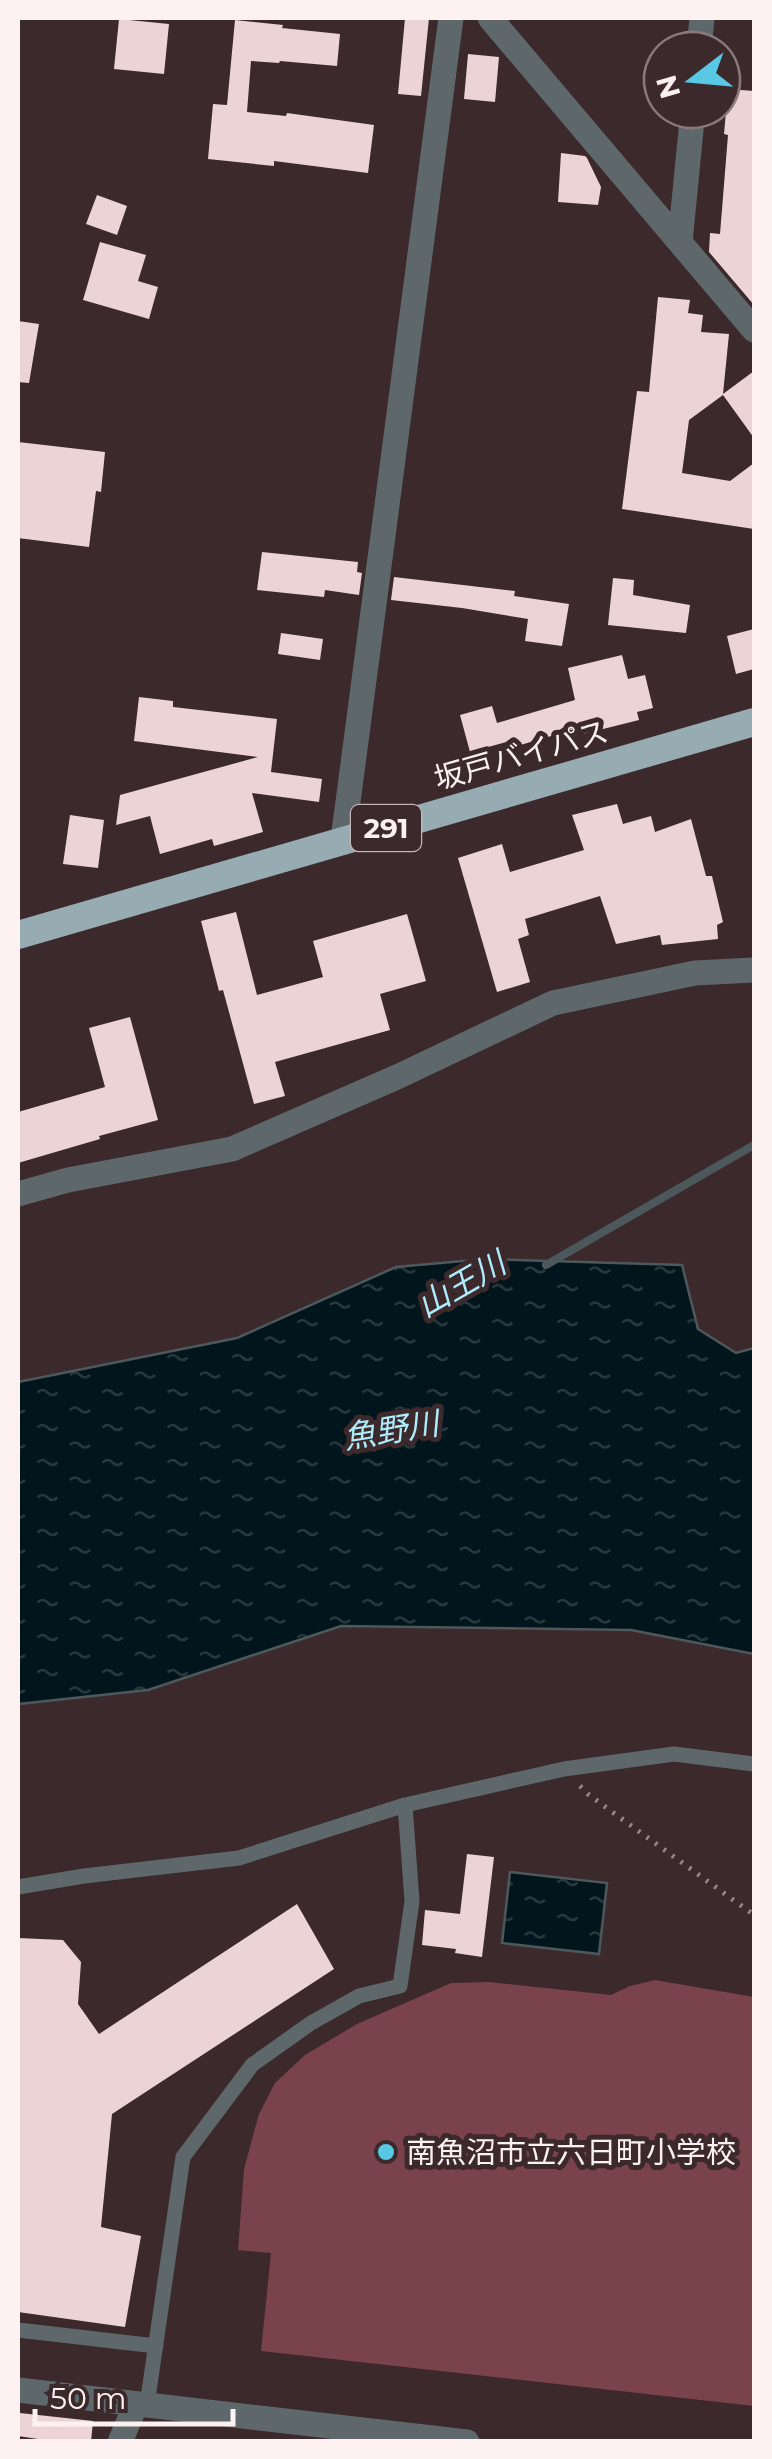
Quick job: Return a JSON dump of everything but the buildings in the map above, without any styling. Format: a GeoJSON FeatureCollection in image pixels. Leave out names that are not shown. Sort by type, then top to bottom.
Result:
{"type":"FeatureCollection","features":[{"type":"Feature","properties":{"kind":"highway","name":"坂戸バイパス"},"geometry":{"type":"LineString","coordinates":[[18,935],[754,722]]}},
{"type":"Feature","properties":{"kind":"street"},"geometry":{"type":"LineString","coordinates":[[343,840],[451,18]]}},
{"type":"Feature","properties":{"kind":"street"},"geometry":{"type":"LineString","coordinates":[[490,18],[754,330]]}},
{"type":"Feature","properties":{"kind":"street"},"geometry":{"type":"LineString","coordinates":[[680,242],[691,130]]}},
{"type":"Feature","properties":{"kind":"street"},"geometry":{"type":"LineString","coordinates":[[18,1194],[68,1180],[232,1149],[398,1077],[553,1003],[695,973],[754,970]]}},
{"type":"Feature","properties":{"kind":"street"},"geometry":{"type":"LineString","coordinates":[[18,2390],[384,2437],[467,2442]]}},
{"type":"Feature","properties":{"kind":"street"},"geometry":{"type":"LineString","coordinates":[[120,2442],[141,2404]]}},
{"type":"Feature","properties":{"kind":"lane"},"geometry":{"type":"LineString","coordinates":[[18,1887],[239,1858],[405,1805],[564,1769],[674,1754],[754,1764]]}},
{"type":"Feature","properties":{"kind":"lane"},"geometry":{"type":"LineString","coordinates":[[141,2404],[156,2346],[183,2157],[252,2066],[311,2023],[359,1996],[400,1986],[412,1902],[405,1805]]}},
{"type":"Feature","properties":{"kind":"lane"},"geometry":{"type":"LineString","coordinates":[[18,2330],[156,2346]]}},
{"type":"Feature","properties":{"kind":"path"},"geometry":{"type":"LineString","coordinates":[[564,1769],[588,1796],[754,1915]]}},
{"type":"Feature","properties":{"kind":"shaded area"},"geometry":{"type":"Polygon","coordinates":[[[655,1980],[754,1997],[754,2406],[261,2351],[271,2253],[238,2250],[244,2169],[259,2114],[275,2083],[305,2055],[357,2024],[451,1983],[488,1982],[611,1995],[655,1980]]]}},
{"type":"Feature","properties":{"kind":"water","name":"魚野川"},"geometry":{"type":"Polygon","coordinates":[[[485,1259],[682,1265],[698,1329],[736,1353],[754,1348],[754,1654],[631,1630],[341,1626],[148,1690],[18,1704],[18,1382],[237,1338],[396,1267],[485,1259]]]}},
{"type":"Feature","properties":{"kind":"water"},"geometry":{"type":"Polygon","coordinates":[[[510,1872],[607,1883],[599,1954],[502,1943],[510,1872]]]}},
{"type":"Feature","properties":{"kind":"waterway","name":"山王川"},"geometry":{"type":"LineString","coordinates":[[546,1265],[754,1145]]}},
{"type":"Feature","properties":{"kind":"place","name":"南魚沼市立六日町小学校"},"geometry":{"type":"Point","coordinates":[386,2152]}}]}
